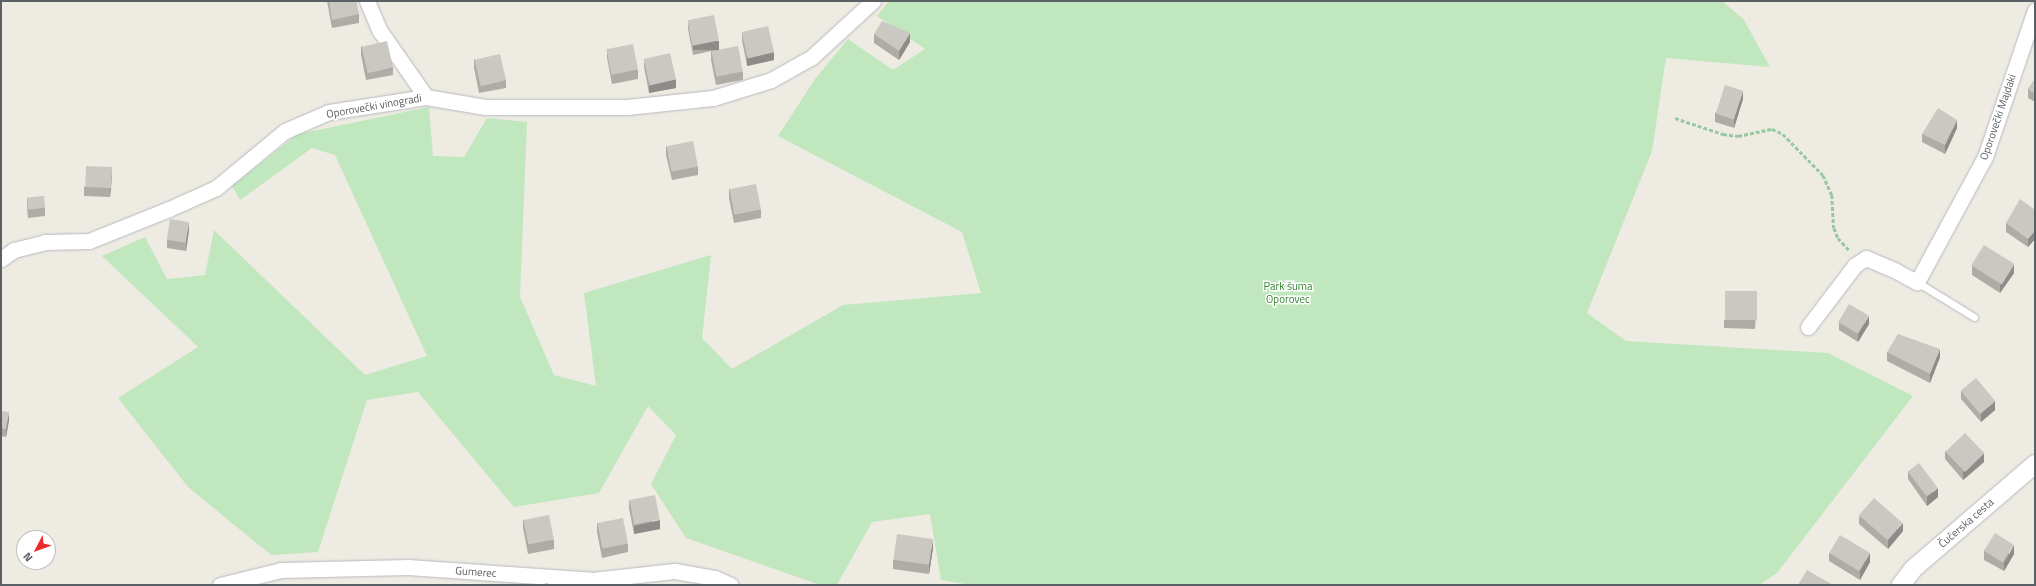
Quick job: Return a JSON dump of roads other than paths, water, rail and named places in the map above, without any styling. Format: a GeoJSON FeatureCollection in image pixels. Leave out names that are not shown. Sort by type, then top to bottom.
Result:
{"type":"FeatureCollection","features":[{"type":"Feature","properties":{"kind":"street"},"geometry":{"type":"LineString","coordinates":[[367,1],[380,31],[426,97]]}},
{"type":"Feature","properties":{"kind":"street","name":"Oporovečki vinogradi"},"geometry":{"type":"LineString","coordinates":[[1,259],[14,250],[45,242],[89,241],[169,210],[216,188],[285,131],[329,112],[426,97],[485,107],[628,107],[713,98],[771,80],[812,57],[874,1]]}},
{"type":"Feature","properties":{"kind":"street","name":"Oporovečki Majdaki"},"geometry":{"type":"LineString","coordinates":[[1917,282],[1985,157],[2035,10]]}},
{"type":"Feature","properties":{"kind":"street"},"geometry":{"type":"LineString","coordinates":[[1808,327],[1855,265],[1866,258],[1917,282]]}},
{"type":"Feature","properties":{"kind":"street","name":"Čučerska cesta"},"geometry":{"type":"LineString","coordinates":[[1900,585],[1913,569],[2035,464]]}},
{"type":"Feature","properties":{"kind":"street","name":"Gumerec"},"geometry":{"type":"LineString","coordinates":[[220,585],[281,570],[408,567],[592,580],[675,571],[715,578],[731,585]]}},
{"type":"Feature","properties":{"kind":"lane"},"geometry":{"type":"LineString","coordinates":[[1917,282],[1974,317]]}},
{"type":"Feature","properties":{"kind":"park label","name":"Park šuma Oporovec"},"geometry":{"type":"Point","coordinates":[1288,293]}}]}
